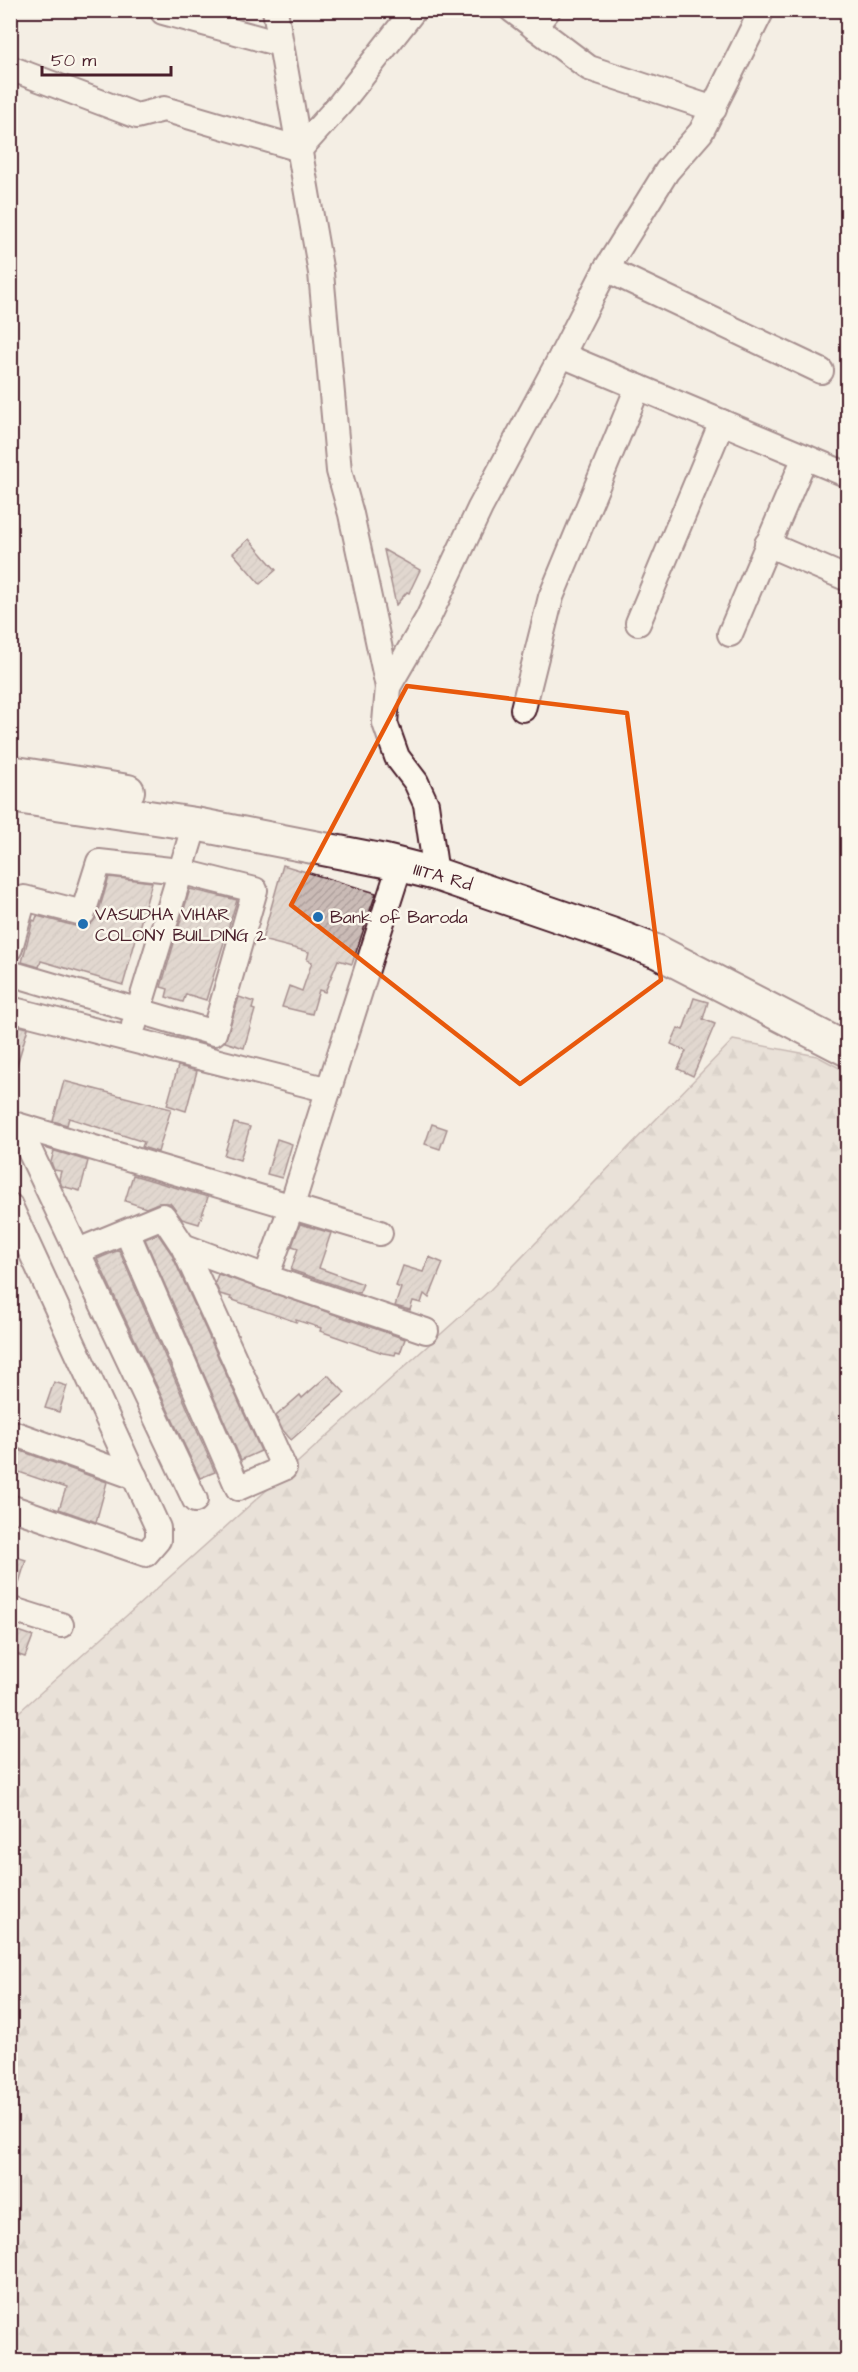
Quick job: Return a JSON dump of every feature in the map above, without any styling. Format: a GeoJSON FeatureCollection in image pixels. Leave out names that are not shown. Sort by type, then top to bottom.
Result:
{"type":"FeatureCollection","features":[{"type":"Feature","properties":{"kind":"main road","name":"IIITA Rd"},"geometry":{"type":"LineString","coordinates":[[10,772],[191,802],[376,841],[435,865],[625,917],[848,1050]]}},
{"type":"Feature","properties":{"kind":"main road","name":"IIITA Rd"},"geometry":{"type":"LineString","coordinates":[[10,796],[195,824],[400,866],[435,865]]}},
{"type":"Feature","properties":{"kind":"main road","name":"IIITA Rd"},"geometry":{"type":"LineString","coordinates":[[694,960],[848,1027]]}},
{"type":"Feature","properties":{"kind":"street"},"geometry":{"type":"LineString","coordinates":[[300,149],[341,103],[414,10]]}},
{"type":"Feature","properties":{"kind":"street"},"geometry":{"type":"LineString","coordinates":[[512,10],[541,19],[589,68],[714,109]]}},
{"type":"Feature","properties":{"kind":"street"},"geometry":{"type":"LineString","coordinates":[[388,687],[428,618],[480,508],[606,269],[667,171],[702,132],[762,10]]}},
{"type":"Feature","properties":{"kind":"street"},"geometry":{"type":"LineString","coordinates":[[161,17],[280,23],[321,273],[339,471],[351,514],[388,687],[385,723],[397,757],[416,782],[426,804],[435,865]]}},
{"type":"Feature","properties":{"kind":"street"},"geometry":{"type":"LineString","coordinates":[[10,68],[137,116],[164,109],[300,149]]}},
{"type":"Feature","properties":{"kind":"street"},"geometry":{"type":"LineString","coordinates":[[606,269],[821,371]]}},
{"type":"Feature","properties":{"kind":"street"},"geometry":{"type":"LineString","coordinates":[[562,356],[848,475]]}},
{"type":"Feature","properties":{"kind":"street"},"geometry":{"type":"LineString","coordinates":[[524,709],[551,597],[638,387]]}},
{"type":"Feature","properties":{"kind":"street"},"geometry":{"type":"LineString","coordinates":[[638,623],[722,422]]}},
{"type":"Feature","properties":{"kind":"street"},"geometry":{"type":"LineString","coordinates":[[730,634],[805,457]]}},
{"type":"Feature","properties":{"kind":"street"},"geometry":{"type":"LineString","coordinates":[[767,544],[848,579]]}},
{"type":"Feature","properties":{"kind":"street"},"geometry":{"type":"LineString","coordinates":[[130,1039],[195,824]]}},
{"type":"Feature","properties":{"kind":"street"},"geometry":{"type":"LineString","coordinates":[[10,948],[24,898],[83,913],[99,862],[179,872],[255,890],[214,1033],[10,973]]}},
{"type":"Feature","properties":{"kind":"street"},"geometry":{"type":"LineString","coordinates":[[266,1278],[291,1208],[400,866]]}},
{"type":"Feature","properties":{"kind":"street"},"geometry":{"type":"LineString","coordinates":[[10,1009],[329,1090]]}},
{"type":"Feature","properties":{"kind":"street"},"geometry":{"type":"LineString","coordinates":[[14,1125],[380,1233]]}},
{"type":"Feature","properties":{"kind":"street"},"geometry":{"type":"LineString","coordinates":[[14,1125],[78,1251],[195,1500]]}},
{"type":"Feature","properties":{"kind":"street"},"geometry":{"type":"LineString","coordinates":[[10,1206],[135,1476],[158,1528],[158,1540],[146,1554],[10,1507]]}},
{"type":"Feature","properties":{"kind":"street"},"geometry":{"type":"LineString","coordinates":[[78,1251],[163,1216],[183,1246],[284,1468],[238,1488],[127,1232]]}},
{"type":"Feature","properties":{"kind":"street"},"geometry":{"type":"LineString","coordinates":[[183,1246],[266,1278],[426,1331]]}},
{"type":"Feature","properties":{"kind":"street"},"geometry":{"type":"LineString","coordinates":[[10,1432],[135,1476]]}},
{"type":"Feature","properties":{"kind":"street"},"geometry":{"type":"LineString","coordinates":[[10,1610],[61,1625]]}},
{"type":"Feature","properties":{"kind":"highlighted area"},"geometry":{"type":"Polygon","coordinates":[[[407,686],[627,713],[661,980],[520,1084],[291,905],[407,686]]]}},
{"type":"Feature","properties":{"kind":"green space"},"geometry":{"type":"Polygon","coordinates":[[[733,1040],[817,1056],[847,1072],[847,2361],[11,2361],[10,1720],[490,1290],[733,1040]]]}},
{"type":"Feature","properties":{"kind":"building"},"geometry":{"type":"Polygon","coordinates":[[[249,539],[276,570],[260,584],[233,553],[249,539]]]}},
{"type":"Feature","properties":{"kind":"building"},"geometry":{"type":"Polygon","coordinates":[[[384,550],[420,570],[409,593],[407,592],[396,605],[384,550]]]}},
{"type":"Feature","properties":{"kind":"building","name":"Bank of Baroda"},"geometry":{"type":"Polygon","coordinates":[[[283,865],[376,893],[352,964],[338,960],[325,992],[319,990],[312,1014],[282,1007],[289,986],[302,991],[312,962],[307,960],[309,952],[262,940],[283,865]]]}},
{"type":"Feature","properties":{"kind":"building","name":"VASUDHA VIHAR COLONY BUILDING 2"},"geometry":{"type":"Polygon","coordinates":[[[109,877],[152,882],[123,985],[41,961],[39,967],[22,962],[33,920],[35,921],[37,916],[87,927],[97,917],[109,877]]]}},
{"type":"Feature","properties":{"kind":"building"},"geometry":{"type":"Polygon","coordinates":[[[190,889],[237,900],[206,1000],[186,994],[183,1002],[166,997],[168,989],[161,987],[190,889]]]}},
{"type":"Feature","properties":{"kind":"building"},"geometry":{"type":"Polygon","coordinates":[[[239,997],[254,1002],[252,1009],[255,1010],[244,1048],[225,1042],[239,997]]]}},
{"type":"Feature","properties":{"kind":"building"},"geometry":{"type":"Polygon","coordinates":[[[694,998],[708,1002],[703,1019],[715,1024],[693,1076],[678,1069],[686,1051],[671,1044],[678,1028],[683,1030],[694,998]]]}},
{"type":"Feature","properties":{"kind":"building"},"geometry":{"type":"Polygon","coordinates":[[[10,1024],[28,1028],[14,1075],[10,1075],[10,1024]]]}},
{"type":"Feature","properties":{"kind":"building"},"geometry":{"type":"Polygon","coordinates":[[[178,1066],[197,1071],[186,1111],[167,1105],[178,1066]]]}},
{"type":"Feature","properties":{"kind":"building"},"geometry":{"type":"Polygon","coordinates":[[[64,1081],[171,1109],[158,1152],[142,1147],[144,1142],[69,1118],[67,1125],[53,1121],[64,1081]]]}},
{"type":"Feature","properties":{"kind":"building"},"geometry":{"type":"Polygon","coordinates":[[[234,1123],[250,1127],[240,1160],[224,1155],[234,1123]]]}},
{"type":"Feature","properties":{"kind":"building"},"geometry":{"type":"Polygon","coordinates":[[[432,1124],[447,1129],[440,1149],[425,1144],[432,1124]]]}},
{"type":"Feature","properties":{"kind":"building"},"geometry":{"type":"Polygon","coordinates":[[[277,1139],[292,1144],[282,1178],[267,1174],[277,1139]]]}},
{"type":"Feature","properties":{"kind":"building"},"geometry":{"type":"Polygon","coordinates":[[[45,1148],[88,1161],[80,1191],[62,1186],[59,1179],[61,1171],[54,1170],[51,1162],[54,1151],[45,1148]]]}},
{"type":"Feature","properties":{"kind":"building"},"geometry":{"type":"Polygon","coordinates":[[[133,1175],[208,1197],[199,1224],[182,1219],[170,1203],[158,1203],[146,1208],[125,1201],[133,1175]]]}},
{"type":"Feature","properties":{"kind":"building"},"geometry":{"type":"Polygon","coordinates":[[[300,1224],[331,1233],[319,1268],[363,1284],[359,1293],[291,1270],[298,1248],[292,1246],[300,1224]]]}},
{"type":"Feature","properties":{"kind":"building"},"geometry":{"type":"Polygon","coordinates":[[[158,1234],[171,1253],[261,1451],[241,1460],[145,1239],[158,1234]]]}},
{"type":"Feature","properties":{"kind":"building"},"geometry":{"type":"Polygon","coordinates":[[[119,1250],[215,1472],[200,1478],[97,1259],[119,1250]]]}},
{"type":"Feature","properties":{"kind":"building"},"geometry":{"type":"Polygon","coordinates":[[[429,1257],[443,1263],[429,1298],[424,1294],[421,1303],[413,1301],[410,1310],[395,1306],[401,1288],[396,1286],[403,1266],[423,1272],[429,1257]]]}},
{"type":"Feature","properties":{"kind":"building"},"geometry":{"type":"Polygon","coordinates":[[[218,1274],[405,1339],[400,1353],[396,1352],[395,1355],[383,1353],[320,1331],[321,1328],[296,1320],[296,1322],[230,1299],[231,1297],[220,1294],[215,1283],[218,1274]]]}},
{"type":"Feature","properties":{"kind":"building"},"geometry":{"type":"Polygon","coordinates":[[[328,1375],[345,1393],[291,1440],[282,1429],[276,1416],[300,1395],[302,1398],[328,1375]]]}},
{"type":"Feature","properties":{"kind":"building"},"geometry":{"type":"Polygon","coordinates":[[[54,1382],[67,1386],[59,1412],[45,1408],[54,1382]]]}},
{"type":"Feature","properties":{"kind":"building"},"geometry":{"type":"Polygon","coordinates":[[[10,1447],[107,1482],[96,1522],[59,1509],[66,1488],[10,1469],[10,1447]]]}},
{"type":"Feature","properties":{"kind":"building"},"geometry":{"type":"Polygon","coordinates":[[[10,1555],[26,1560],[15,1596],[10,1595],[10,1555]]]}},
{"type":"Feature","properties":{"kind":"building"},"geometry":{"type":"Polygon","coordinates":[[[10,1628],[33,1636],[25,1657],[10,1652],[10,1628]]]}},
{"type":"Feature","properties":{"kind":"place","name":"Bank of Baroda"},"geometry":{"type":"Point","coordinates":[318,917]}},
{"type":"Feature","properties":{"kind":"place","name":"VASUDHA VIHAR COLONY BUILDING 2"},"geometry":{"type":"Point","coordinates":[83,924]}}]}
